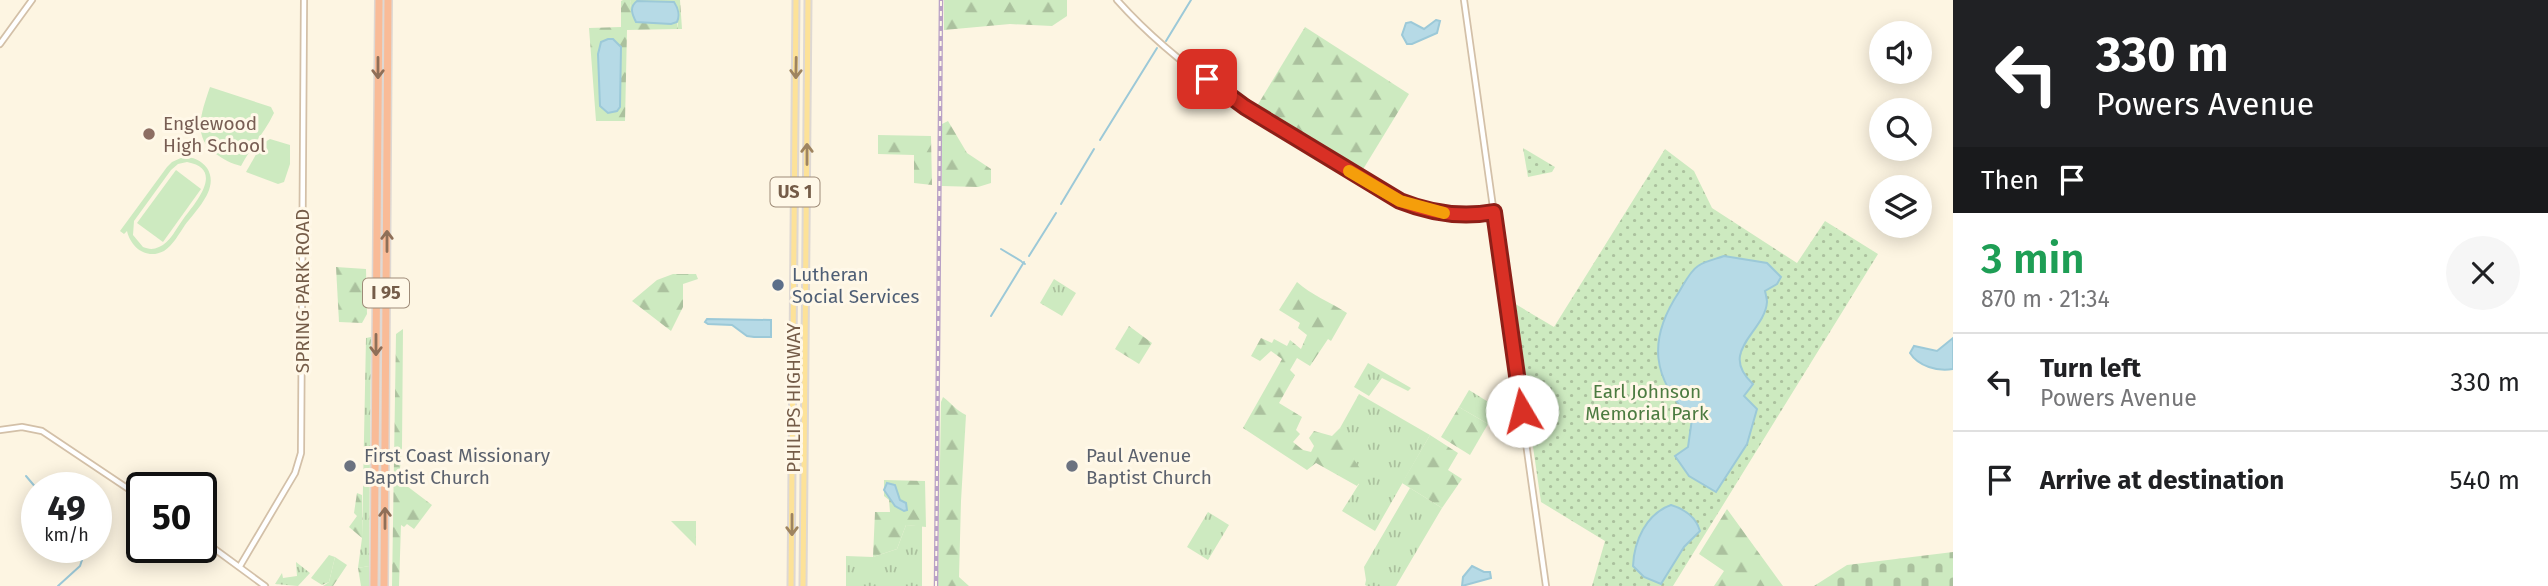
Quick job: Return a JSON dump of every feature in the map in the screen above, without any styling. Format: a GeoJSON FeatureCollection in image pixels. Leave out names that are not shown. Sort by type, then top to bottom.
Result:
{"type":"FeatureCollection","features":[{"type":"Feature","properties":{"kind":"highway","name":"I 95"},"geometry":{"type":"LineString","coordinates":[[374,586],[379,0]]}},
{"type":"Feature","properties":{"kind":"highway","name":"I 95"},"geometry":{"type":"LineString","coordinates":[[384,586],[388,0]]}},
{"type":"Feature","properties":{"kind":"main road"},"geometry":{"type":"LineString","coordinates":[[0,44],[32,0]]}},
{"type":"Feature","properties":{"kind":"main road","name":"SPRING PARK ROAD"},"geometry":{"type":"LineString","coordinates":[[240,566],[295,473],[301,453],[304,0]]}},
{"type":"Feature","properties":{"kind":"main road","name":"PHILIPS HIGHWAY"},"geometry":{"type":"LineString","coordinates":[[792,586],[796,0]]}},
{"type":"Feature","properties":{"kind":"main road","name":"PHILIPS HIGHWAY"},"geometry":{"type":"LineString","coordinates":[[801,586],[808,0]]}},
{"type":"Feature","properties":{"kind":"main road"},"geometry":{"type":"LineString","coordinates":[[1117,0],[1155,40],[1226,94],[1383,192],[1434,212],[1464,215],[1494,212]]}},
{"type":"Feature","properties":{"kind":"main road"},"geometry":{"type":"LineString","coordinates":[[1464,0],[1546,586]]}},
{"type":"Feature","properties":{"kind":"main road"},"geometry":{"type":"LineString","coordinates":[[0,430],[22,427],[42,431],[126,487]]}},
{"type":"Feature","properties":{"kind":"main road"},"geometry":{"type":"LineString","coordinates":[[217,550],[265,586]]}},
{"type":"Feature","properties":{"kind":"main road"},"geometry":{"type":"LineString","coordinates":[[792,577],[801,586]]}},
{"type":"Feature","properties":{"kind":"green space"},"geometry":{"type":"Polygon","coordinates":[[[623,0],[631,0],[632,13],[671,24],[677,22],[678,29],[627,30],[625,121],[596,121],[589,28],[621,27],[623,0]]]}},
{"type":"Feature","properties":{"kind":"green space"},"geometry":{"type":"Polygon","coordinates":[[[631,0],[680,0],[682,29],[678,29],[677,6],[674,2],[633,4],[632,13],[631,0]]]}},
{"type":"Feature","properties":{"kind":"green space"},"geometry":{"type":"Polygon","coordinates":[[[944,0],[1067,0],[1067,16],[1052,26],[1010,24],[944,30],[944,0]]]}},
{"type":"Feature","properties":{"kind":"green space"},"geometry":{"type":"Polygon","coordinates":[[[1305,27],[1409,94],[1362,171],[1257,106],[1305,27]]]}},
{"type":"Feature","properties":{"kind":"green space"},"geometry":{"type":"Polygon","coordinates":[[[210,87],[271,107],[274,113],[241,166],[216,154],[203,140],[201,123],[210,87]]]}},
{"type":"Feature","properties":{"kind":"green space"},"geometry":{"type":"Polygon","coordinates":[[[948,121],[967,153],[991,169],[991,183],[978,187],[942,186],[942,124],[948,121]]]}},
{"type":"Feature","properties":{"kind":"green space"},"geometry":{"type":"Polygon","coordinates":[[[878,135],[931,136],[932,185],[914,183],[914,155],[878,154],[878,135]]]}},
{"type":"Feature","properties":{"kind":"green space"},"geometry":{"type":"Polygon","coordinates":[[[270,139],[290,145],[290,164],[284,182],[278,184],[246,172],[262,144],[270,139]]]}},
{"type":"Feature","properties":{"kind":"green space"},"geometry":{"type":"Polygon","coordinates":[[[1523,148],[1555,167],[1552,172],[1528,177],[1523,148]]]}},
{"type":"Feature","properties":{"kind":"green space","name":"Earl Johnson Memorial Park"},"geometry":{"type":"Polygon","coordinates":[[[1665,149],[1694,171],[1712,208],[1797,263],[1825,221],[1878,254],[1673,586],[1592,586],[1605,541],[1541,502],[1512,302],[1554,327],[1665,149]]]}},
{"type":"Feature","properties":{"kind":"green space"},"geometry":{"type":"Polygon","coordinates":[[[183,157],[202,163],[210,176],[209,191],[170,246],[158,253],[146,253],[132,243],[127,231],[124,234],[120,231],[172,162],[183,157]],[[187,162],[178,164],[171,170],[134,221],[133,235],[143,247],[155,249],[167,242],[195,203],[206,179],[204,171],[187,162]]]}},
{"type":"Feature","properties":{"kind":"green space"},"geometry":{"type":"Polygon","coordinates":[[[176,170],[201,189],[163,242],[137,223],[176,170]]]}},
{"type":"Feature","properties":{"kind":"green space"},"geometry":{"type":"Polygon","coordinates":[[[336,267],[366,269],[367,314],[362,323],[339,322],[336,267]]]}},
{"type":"Feature","properties":{"kind":"green space"},"geometry":{"type":"Polygon","coordinates":[[[673,274],[696,274],[698,279],[683,284],[683,307],[671,331],[632,301],[657,280],[673,274]]]}},
{"type":"Feature","properties":{"kind":"green space"},"geometry":{"type":"Polygon","coordinates":[[[1054,279],[1076,293],[1062,316],[1040,303],[1054,279]]]}},
{"type":"Feature","properties":{"kind":"green space"},"geometry":{"type":"Polygon","coordinates":[[[1297,282],[1347,313],[1331,341],[1328,339],[1310,366],[1297,358],[1290,370],[1295,375],[1279,403],[1302,417],[1296,430],[1300,434],[1293,442],[1303,450],[1311,452],[1314,446],[1309,438],[1314,431],[1332,436],[1340,428],[1348,435],[1356,453],[1353,458],[1361,470],[1356,481],[1359,483],[1357,486],[1316,463],[1307,470],[1243,428],[1282,359],[1271,351],[1260,361],[1251,356],[1261,338],[1272,343],[1274,339],[1287,346],[1290,340],[1301,349],[1307,335],[1298,328],[1300,323],[1279,310],[1297,282]]]}},
{"type":"Feature","properties":{"kind":"green space"},"geometry":{"type":"Polygon","coordinates":[[[1129,326],[1152,343],[1139,364],[1115,349],[1129,326]]]}},
{"type":"Feature","properties":{"kind":"green space"},"geometry":{"type":"Polygon","coordinates":[[[403,329],[402,447],[399,480],[432,505],[414,529],[407,524],[404,527],[401,525],[399,586],[392,586],[396,334],[403,329]]]}},
{"type":"Feature","properties":{"kind":"green space"},"geometry":{"type":"Polygon","coordinates":[[[371,337],[369,566],[358,568],[362,538],[366,338],[371,337]]]}},
{"type":"Feature","properties":{"kind":"green space"},"geometry":{"type":"Polygon","coordinates":[[[1368,363],[1411,388],[1408,391],[1382,378],[1369,396],[1354,387],[1368,363]]]}},
{"type":"Feature","properties":{"kind":"green space"},"geometry":{"type":"Polygon","coordinates":[[[1469,390],[1498,408],[1515,407],[1519,442],[1459,407],[1469,390]]]}},
{"type":"Feature","properties":{"kind":"green space"},"geometry":{"type":"Polygon","coordinates":[[[1359,394],[1430,435],[1375,531],[1342,511],[1359,484],[1356,482],[1353,458],[1340,428],[1359,394]]]}},
{"type":"Feature","properties":{"kind":"green space"},"geometry":{"type":"Polygon","coordinates":[[[943,397],[966,415],[959,577],[969,586],[938,586],[943,397]]]}},
{"type":"Feature","properties":{"kind":"green space"},"geometry":{"type":"Polygon","coordinates":[[[1459,407],[1488,424],[1470,455],[1441,437],[1459,407]]]}},
{"type":"Feature","properties":{"kind":"green space"},"geometry":{"type":"Polygon","coordinates":[[[1430,435],[1458,453],[1448,470],[1462,479],[1442,508],[1402,483],[1430,435]]]}},
{"type":"Feature","properties":{"kind":"green space"},"geometry":{"type":"Polygon","coordinates":[[[884,480],[925,481],[926,527],[906,525],[897,549],[873,557],[875,512],[890,512],[889,500],[884,496],[884,480]]]}},
{"type":"Feature","properties":{"kind":"green space"},"geometry":{"type":"Polygon","coordinates":[[[1410,488],[1442,508],[1396,586],[1367,586],[1364,567],[1410,488]]]}},
{"type":"Feature","properties":{"kind":"green space"},"geometry":{"type":"Polygon","coordinates":[[[357,493],[362,495],[362,538],[349,527],[357,516],[354,513],[357,493]]]}},
{"type":"Feature","properties":{"kind":"green space"},"geometry":{"type":"Polygon","coordinates":[[[1727,509],[1783,586],[1714,586],[1724,571],[1699,554],[1727,509]]]}},
{"type":"Feature","properties":{"kind":"green space"},"geometry":{"type":"Polygon","coordinates":[[[1208,512],[1229,525],[1208,560],[1187,547],[1208,512]]]}},
{"type":"Feature","properties":{"kind":"green space"},"geometry":{"type":"Polygon","coordinates":[[[671,521],[696,521],[696,546],[671,521]]]}},
{"type":"Feature","properties":{"kind":"green space"},"geometry":{"type":"Polygon","coordinates":[[[906,525],[922,526],[922,586],[846,586],[846,556],[873,557],[897,549],[906,525]]]}},
{"type":"Feature","properties":{"kind":"green space"},"geometry":{"type":"Polygon","coordinates":[[[1953,552],[1953,586],[1814,586],[1847,565],[1953,552]]]}},
{"type":"Feature","properties":{"kind":"green space"},"geometry":{"type":"Polygon","coordinates":[[[329,555],[335,557],[329,582],[322,585],[311,578],[329,555]]]}},
{"type":"Feature","properties":{"kind":"green space"},"geometry":{"type":"Polygon","coordinates":[[[335,557],[347,565],[333,586],[323,586],[329,582],[335,557]]]}},
{"type":"Feature","properties":{"kind":"green space"},"geometry":{"type":"Polygon","coordinates":[[[296,562],[310,573],[298,586],[275,584],[282,573],[283,578],[297,576],[296,562]]]}},
{"type":"Feature","properties":{"kind":"green space"},"geometry":{"type":"Polygon","coordinates":[[[369,566],[369,586],[361,586],[358,568],[369,566]]]}},
{"type":"Feature","properties":{"kind":"water"},"geometry":{"type":"Polygon","coordinates":[[[637,1],[674,2],[678,12],[677,22],[636,22],[632,8],[637,1]]]}},
{"type":"Feature","properties":{"kind":"water"},"geometry":{"type":"Polygon","coordinates":[[[1436,20],[1440,21],[1437,33],[1407,44],[1402,35],[1406,23],[1411,22],[1424,29],[1436,20]]]}},
{"type":"Feature","properties":{"kind":"water"},"geometry":{"type":"Polygon","coordinates":[[[613,39],[621,47],[620,107],[617,111],[608,113],[600,106],[598,54],[601,42],[613,39]]]}},
{"type":"Feature","properties":{"kind":"water"},"geometry":{"type":"Polygon","coordinates":[[[1724,256],[1767,263],[1781,277],[1777,284],[1765,291],[1767,302],[1764,313],[1741,351],[1743,372],[1753,384],[1744,396],[1757,409],[1747,444],[1716,492],[1689,476],[1675,456],[1688,447],[1692,419],[1669,389],[1658,358],[1662,326],[1690,274],[1701,264],[1724,256]]]}},
{"type":"Feature","properties":{"kind":"water"},"geometry":{"type":"Polygon","coordinates":[[[707,319],[771,320],[771,337],[747,336],[732,325],[708,324],[705,322],[707,319]]]}},
{"type":"Feature","properties":{"kind":"water"},"geometry":{"type":"Polygon","coordinates":[[[1953,338],[1953,369],[1929,367],[1910,353],[1914,346],[1937,351],[1953,338]]]}},
{"type":"Feature","properties":{"kind":"water"},"geometry":{"type":"Polygon","coordinates":[[[887,483],[895,485],[900,500],[906,503],[907,510],[895,506],[884,490],[887,483]]]}},
{"type":"Feature","properties":{"kind":"water"},"geometry":{"type":"Polygon","coordinates":[[[1671,505],[1689,514],[1700,531],[1684,547],[1661,584],[1644,577],[1633,566],[1634,557],[1639,538],[1648,522],[1662,509],[1671,505]]]}},
{"type":"Feature","properties":{"kind":"water"},"geometry":{"type":"Polygon","coordinates":[[[1472,566],[1490,572],[1491,578],[1462,586],[1463,577],[1472,566]]]}},
{"type":"Feature","properties":{"kind":"waterway"},"geometry":{"type":"LineString","coordinates":[[1166,41],[1191,0]]}},
{"type":"Feature","properties":{"kind":"waterway"},"geometry":{"type":"LineString","coordinates":[[1100,140],[1157,48]]}},
{"type":"Feature","properties":{"kind":"waterway"},"geometry":{"type":"LineString","coordinates":[[1061,204],[1094,149]]}},
{"type":"Feature","properties":{"kind":"waterway"},"geometry":{"type":"LineString","coordinates":[[1029,256],[1056,213]]}},
{"type":"Feature","properties":{"kind":"waterway"},"geometry":{"type":"LineString","coordinates":[[1001,249],[1021,261]]}},
{"type":"Feature","properties":{"kind":"waterway"},"geometry":{"type":"LineString","coordinates":[[991,316],[1024,262]]}},
{"type":"Feature","properties":{"kind":"waterway"},"geometry":{"type":"LineString","coordinates":[[58,586],[81,563]]}},
{"type":"Feature","properties":{"kind":"railway"},"geometry":{"type":"LineString","coordinates":[[936,586],[941,0]]}},
{"type":"Feature","properties":{"kind":"slow traffic"},"geometry":{"type":"LineString","coordinates":[[1349,171],[1400,201],[1444,213]]}},
{"type":"Feature","properties":{"kind":"place","name":"Englewood High School"},"geometry":{"type":"Point","coordinates":[149,134]}},
{"type":"Feature","properties":{"kind":"place","name":"Lutheran Social Services"},"geometry":{"type":"Point","coordinates":[778,285]}},
{"type":"Feature","properties":{"kind":"place","name":"First Coast Missionary Baptist Church"},"geometry":{"type":"Point","coordinates":[350,466]}},
{"type":"Feature","properties":{"kind":"place","name":"Paul Avenue Baptist Church"},"geometry":{"type":"Point","coordinates":[1072,466]}},
{"type":"Feature","properties":{"kind":"route"},"geometry":{"type":"LineString","coordinates":[[1207,79],[1245,107],[1400,201],[1445,214],[1494,212],[1522,411]]}}]}
